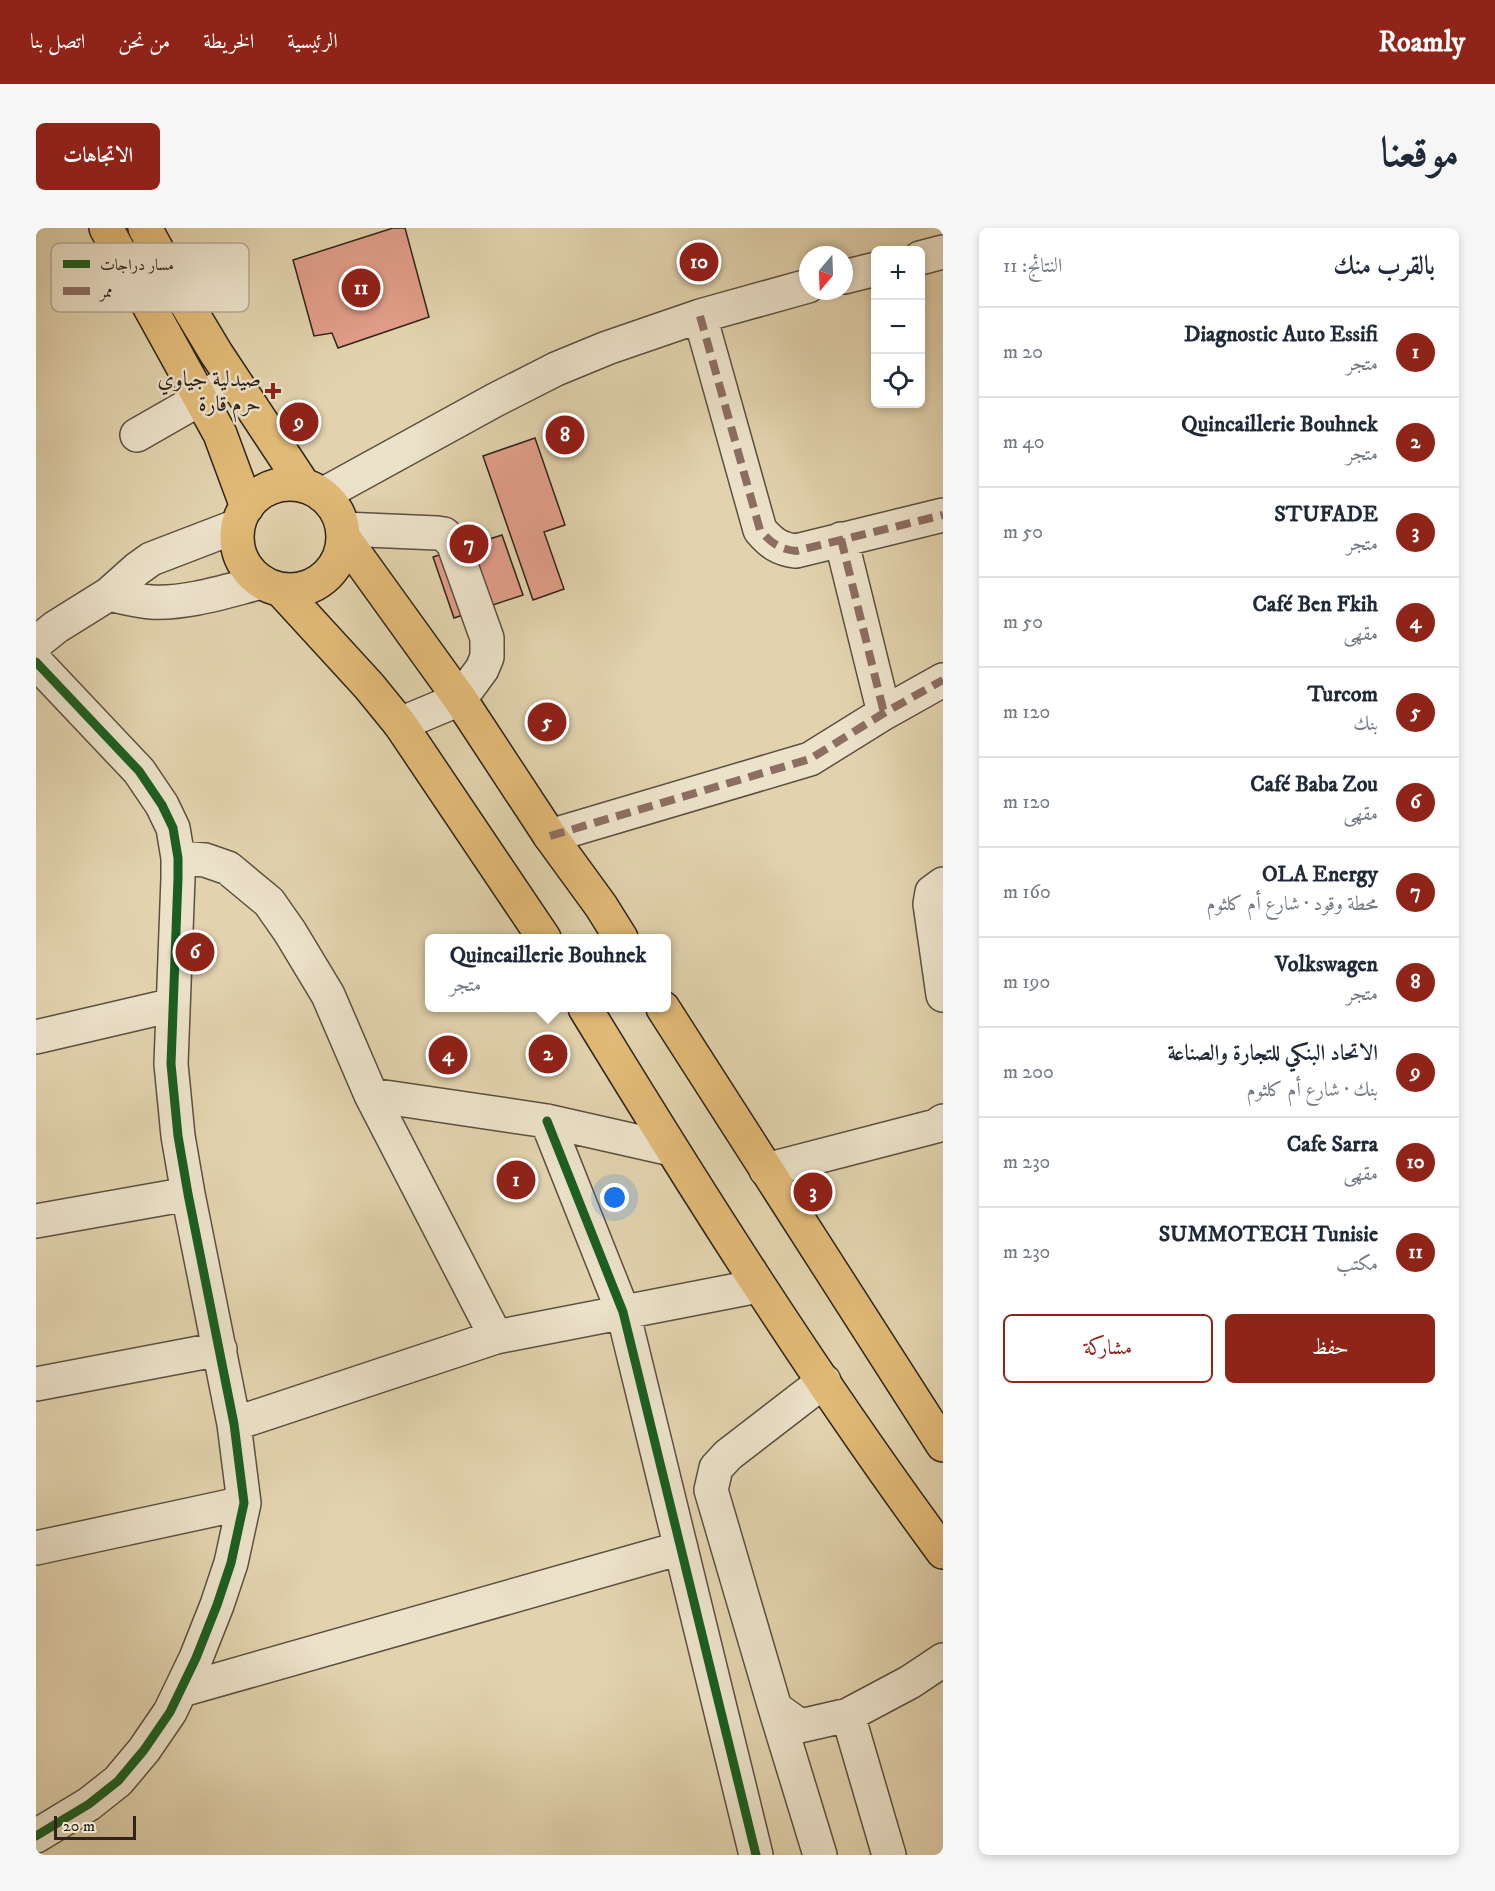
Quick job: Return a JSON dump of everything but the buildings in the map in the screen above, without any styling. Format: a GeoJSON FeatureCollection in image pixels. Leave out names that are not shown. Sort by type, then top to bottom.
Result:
{"type":"FeatureCollection","features":[{"type":"Feature","properties":{"kind":"main road"},"geometry":{"type":"LineString","coordinates":[[106,228],[114,243]]}},
{"type":"Feature","properties":{"kind":"main road"},"geometry":{"type":"LineString","coordinates":[[145,228],[153,243]]}},
{"type":"Feature","properties":{"kind":"main road"},"geometry":{"type":"LineString","coordinates":[[153,312],[220,434],[242,517]]}},
{"type":"Feature","properties":{"kind":"main road"},"geometry":{"type":"LineString","coordinates":[[191,312],[233,380],[313,490],[336,510],[343,533],[460,699],[618,934]]}},
{"type":"Feature","properties":{"kind":"main road"},"geometry":{"type":"LineString","coordinates":[[313,490],[286,484],[269,488],[255,497],[242,517],[237,548],[246,568],[271,586],[369,686],[400,723],[540,934]]}},
{"type":"Feature","properties":{"kind":"main road"},"geometry":{"type":"LineString","coordinates":[[271,586],[299,590],[317,584],[331,572],[340,556],[343,533]]}},
{"type":"Feature","properties":{"kind":"main road"},"geometry":{"type":"LineString","coordinates":[[587,1012],[758,1286],[824,1381],[931,1517],[943,1552]]}},
{"type":"Feature","properties":{"kind":"main road"},"geometry":{"type":"LineString","coordinates":[[666,1012],[943,1445]]}},
{"type":"Feature","properties":{"kind":"street"},"geometry":{"type":"LineString","coordinates":[[925,257],[943,252]]}},
{"type":"Feature","properties":{"kind":"street"},"geometry":{"type":"LineString","coordinates":[[853,275],[871,270]]}},
{"type":"Feature","properties":{"kind":"street"},"geometry":{"type":"LineString","coordinates":[[313,490],[556,369],[607,348],[700,316],[799,288]]}},
{"type":"Feature","properties":{"kind":"street"},"geometry":{"type":"LineString","coordinates":[[700,316],[760,530],[770,542],[781,549],[796,551],[943,515]]}},
{"type":"Feature","properties":{"kind":"street"},"geometry":{"type":"LineString","coordinates":[[137,435],[233,380]]}},
{"type":"Feature","properties":{"kind":"street"},"geometry":{"type":"LineString","coordinates":[[36,643],[56,627],[109,594],[137,569],[151,560],[242,517]]}},
{"type":"Feature","properties":{"kind":"street"},"geometry":{"type":"LineString","coordinates":[[343,533],[444,534],[453,543],[487,638],[487,657],[482,669],[460,699],[400,723]]}},
{"type":"Feature","properties":{"kind":"street"},"geometry":{"type":"LineString","coordinates":[[842,539],[884,713]]}},
{"type":"Feature","properties":{"kind":"street"},"geometry":{"type":"LineString","coordinates":[[109,594],[147,602],[164,602],[271,586]]}},
{"type":"Feature","properties":{"kind":"street"},"geometry":{"type":"LineString","coordinates":[[36,662],[140,771],[162,804],[173,828],[178,858],[171,1064],[178,1136],[234,1424],[244,1503],[231,1563],[205,1637],[170,1712],[144,1750],[118,1781],[88,1804],[36,1836]]}},
{"type":"Feature","properties":{"kind":"street"},"geometry":{"type":"LineString","coordinates":[[550,836],[810,759],[943,680]]}},
{"type":"Feature","properties":{"kind":"street"},"geometry":{"type":"LineString","coordinates":[[178,858],[206,860],[228,868],[269,902],[310,963],[328,995],[371,1095],[495,1336]]}},
{"type":"Feature","properties":{"kind":"street"},"geometry":{"type":"LineString","coordinates":[[943,884],[932,892],[930,904],[943,995]]}},
{"type":"Feature","properties":{"kind":"street"},"geometry":{"type":"LineString","coordinates":[[36,1037],[173,1005]]}},
{"type":"Feature","properties":{"kind":"street"},"geometry":{"type":"LineString","coordinates":[[371,1095],[547,1121],[671,1149]]}},
{"type":"Feature","properties":{"kind":"street"},"geometry":{"type":"LineString","coordinates":[[547,1121],[623,1312],[756,1855]]}},
{"type":"Feature","properties":{"kind":"street"},"geometry":{"type":"LineString","coordinates":[[766,1170],[936,1126],[943,1121]]}},
{"type":"Feature","properties":{"kind":"street"},"geometry":{"type":"LineString","coordinates":[[36,1221],[188,1194]]}},
{"type":"Feature","properties":{"kind":"street"},"geometry":{"type":"LineString","coordinates":[[234,1424],[495,1336],[758,1286]]}},
{"type":"Feature","properties":{"kind":"street"},"geometry":{"type":"LineString","coordinates":[[36,1384],[220,1348]]}},
{"type":"Feature","properties":{"kind":"street"},"geometry":{"type":"LineString","coordinates":[[819,1855],[711,1490],[716,1468],[728,1455],[824,1381]]}},
{"type":"Feature","properties":{"kind":"street"},"geometry":{"type":"LineString","coordinates":[[36,1548],[244,1503]]}},
{"type":"Feature","properties":{"kind":"street"},"geometry":{"type":"LineString","coordinates":[[182,1690],[681,1548]]}},
{"type":"Feature","properties":{"kind":"street"},"geometry":{"type":"LineString","coordinates":[[775,1708],[800,1726],[848,1715],[910,1682],[943,1660]]}},
{"type":"Feature","properties":{"kind":"street"},"geometry":{"type":"LineString","coordinates":[[848,1715],[890,1855]]}},
{"type":"Feature","properties":{"kind":"marked path"},"geometry":{"type":"LineString","coordinates":[[700,316],[760,530],[772,542],[785,549],[796,551],[943,515]]}},
{"type":"Feature","properties":{"kind":"marked path"},"geometry":{"type":"LineString","coordinates":[[841,539],[884,713]]}},
{"type":"Feature","properties":{"kind":"marked path"},"geometry":{"type":"LineString","coordinates":[[550,836],[810,759],[943,680]]}},
{"type":"Feature","properties":{"kind":"cycle path"},"geometry":{"type":"LineString","coordinates":[[36,662],[139,771],[162,805],[173,828],[178,858],[178,878],[171,1064],[178,1136],[234,1424],[244,1503],[231,1563],[217,1605],[196,1658],[170,1712],[144,1750],[118,1781],[89,1804],[36,1836]]}},
{"type":"Feature","properties":{"kind":"cycle path"},"geometry":{"type":"LineString","coordinates":[[547,1121],[623,1312],[756,1855]]}},
{"type":"Feature","properties":{"kind":"place","name":"Cafe Sarra"},"geometry":{"type":"Point","coordinates":[699,262]}},
{"type":"Feature","properties":{"kind":"place","name":"SUMMOTECH Tunisie"},"geometry":{"type":"Point","coordinates":[361,288]}},
{"type":"Feature","properties":{"kind":"place","name":"صيدلية جياوي حرم قارة"},"geometry":{"type":"Point","coordinates":[273,391]}},
{"type":"Feature","properties":{"kind":"place","name":"الاتحاد البنكي للتجارة والصناعة"},"geometry":{"type":"Point","coordinates":[299,422]}},
{"type":"Feature","properties":{"kind":"place","name":"Volkswagen"},"geometry":{"type":"Point","coordinates":[565,435]}},
{"type":"Feature","properties":{"kind":"place","name":"OLA Energy"},"geometry":{"type":"Point","coordinates":[469,544]}},
{"type":"Feature","properties":{"kind":"place","name":"Turcom"},"geometry":{"type":"Point","coordinates":[547,722]}},
{"type":"Feature","properties":{"kind":"place","name":"Café Baba Zou"},"geometry":{"type":"Point","coordinates":[195,952]}},
{"type":"Feature","properties":{"kind":"place","name":"Quincaillerie Bouhnek"},"geometry":{"type":"Point","coordinates":[548,1054]}},
{"type":"Feature","properties":{"kind":"place","name":"Café Ben Fkih"},"geometry":{"type":"Point","coordinates":[448,1055]}},
{"type":"Feature","properties":{"kind":"place","name":"Diagnostic Auto Essifi"},"geometry":{"type":"Point","coordinates":[516,1180]}},
{"type":"Feature","properties":{"kind":"place","name":"STUFADE"},"geometry":{"type":"Point","coordinates":[813,1192]}}]}
